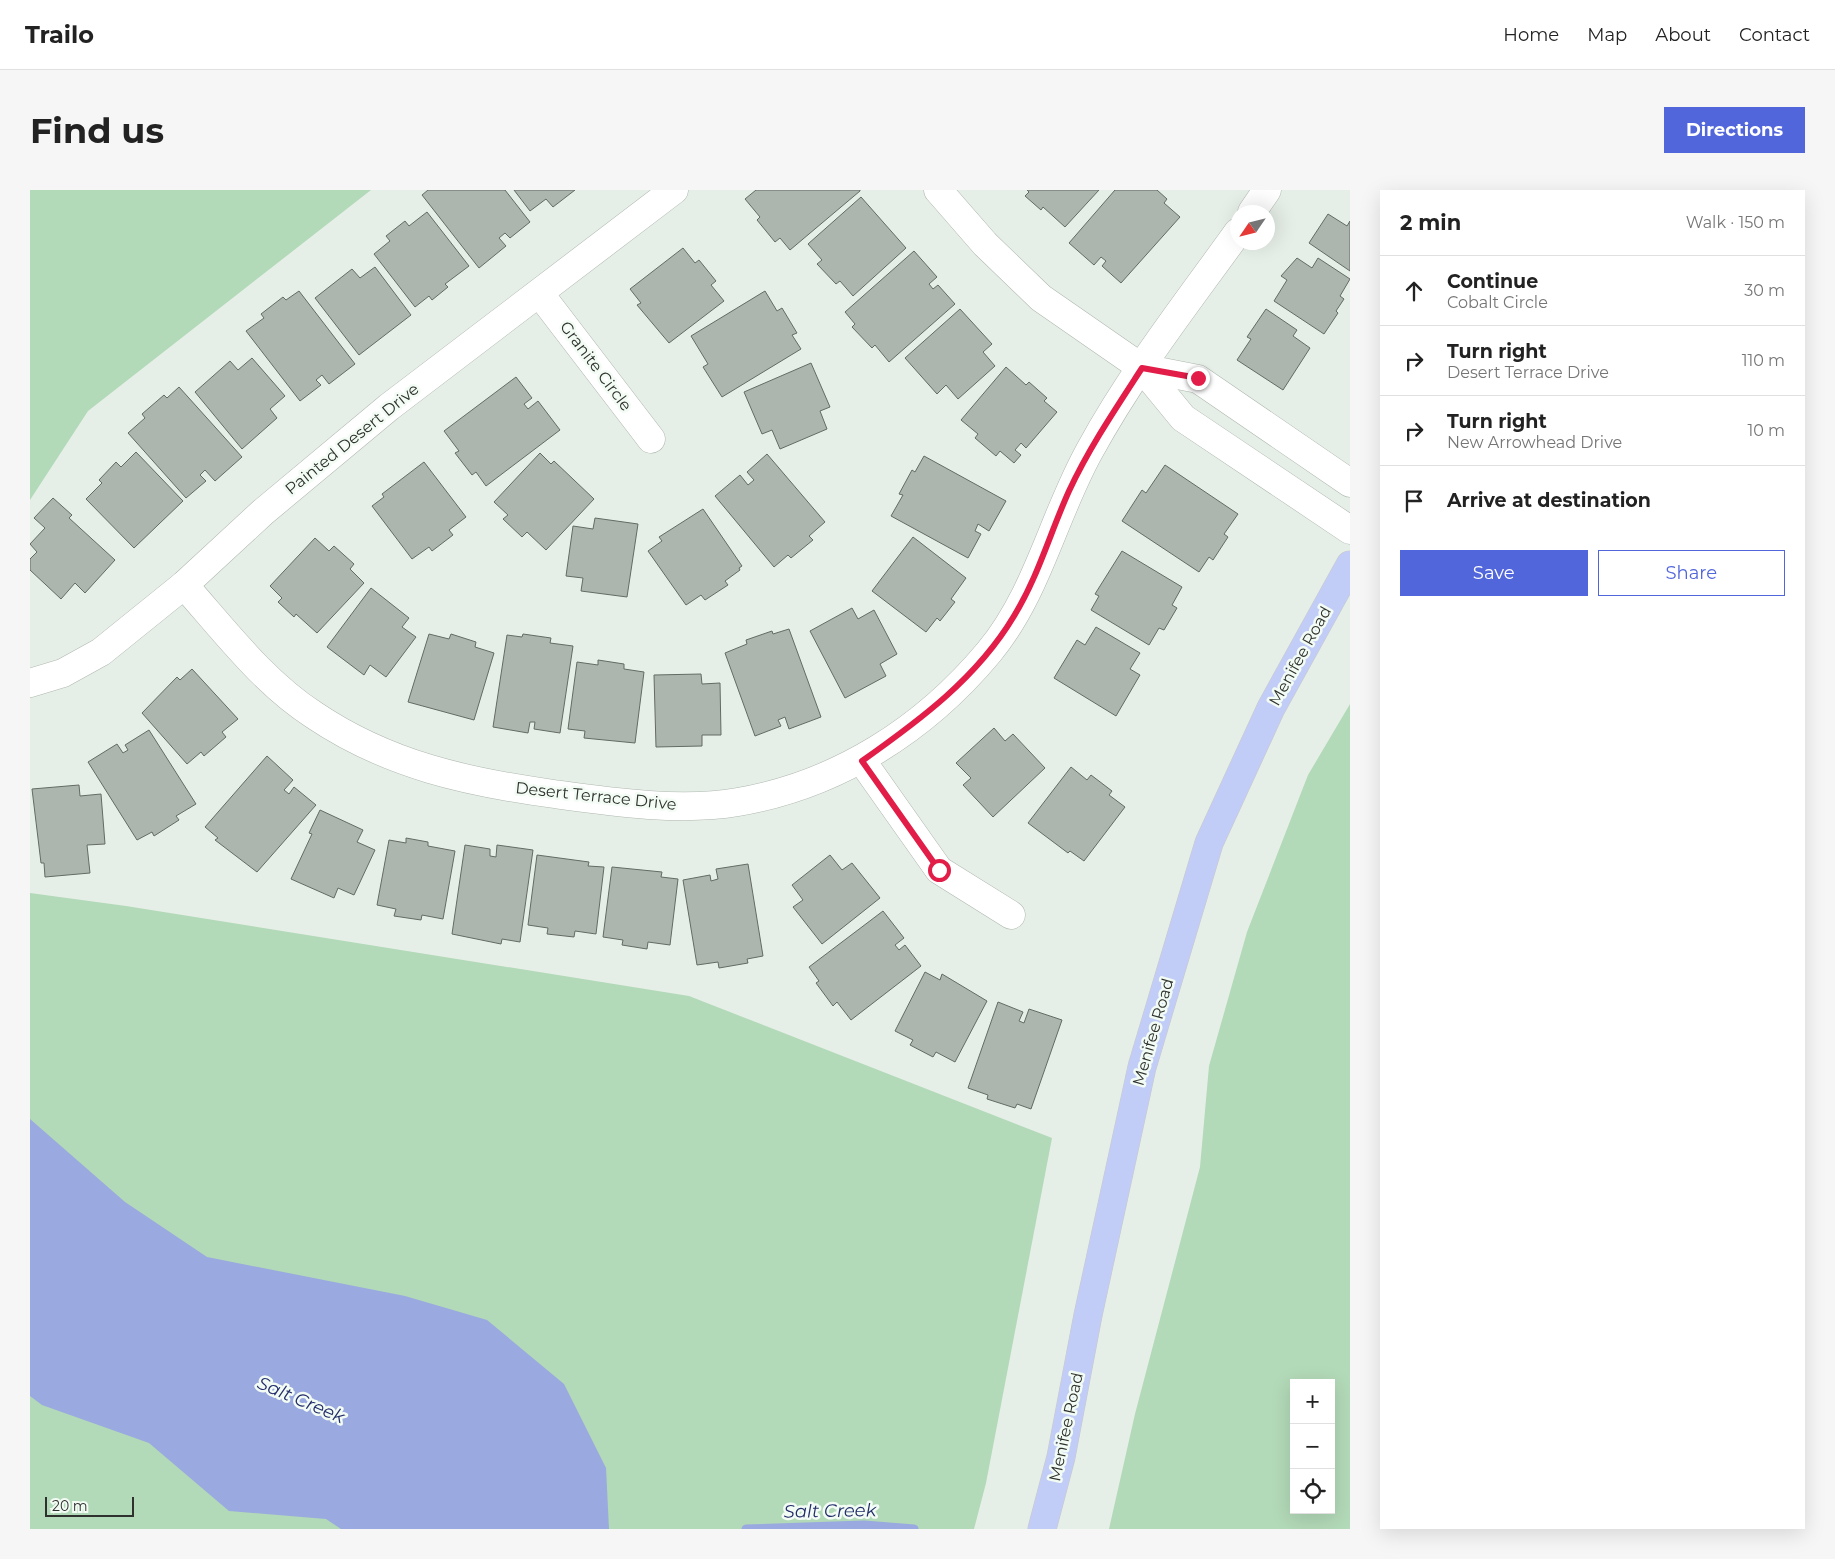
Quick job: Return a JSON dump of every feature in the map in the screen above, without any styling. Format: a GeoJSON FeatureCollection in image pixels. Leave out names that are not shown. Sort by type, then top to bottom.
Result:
{"type":"FeatureCollection","features":[{"type":"Feature","properties":{"kind":"main road","name":"Menifee Road"},"geometry":{"type":"LineString","coordinates":[[1042,1529],[1061,1457],[1088,1315],[1142,1067],[1209,843],[1271,708],[1350,565]]}},
{"type":"Feature","properties":{"kind":"street","name":"Painted Desert Drive"},"geometry":{"type":"LineString","coordinates":[[30,682],[63,673],[101,652],[184,585],[264,512],[389,407],[540,294],[674,190]]}},
{"type":"Feature","properties":{"kind":"street"},"geometry":{"type":"LineString","coordinates":[[938,190],[985,244],[1041,298],[1142,368],[1183,418],[1350,530]]}},
{"type":"Feature","properties":{"kind":"street"},"geometry":{"type":"LineString","coordinates":[[1257,205],[1268,190]]}},
{"type":"Feature","properties":{"kind":"street","name":"Desert Terrace Drive"},"geometry":{"type":"LineString","coordinates":[[184,585],[258,669],[312,714],[370,747],[440,774],[504,787],[606,801],[682,805],[737,802],[805,785],[862,761],[912,726],[962,682],[991,650],[1015,616],[1029,589],[1047,549],[1068,493],[1091,448],[1142,368],[1230,243]]}},
{"type":"Feature","properties":{"kind":"street","name":"Granite Circle"},"geometry":{"type":"LineString","coordinates":[[540,294],[651,439]]}},
{"type":"Feature","properties":{"kind":"street"},"geometry":{"type":"LineString","coordinates":[[1142,368],[1198,378],[1350,483]]}},
{"type":"Feature","properties":{"kind":"street"},"geometry":{"type":"LineString","coordinates":[[862,761],[939,870],[1011,915]]}},
{"type":"Feature","properties":{"kind":"green space"},"geometry":{"type":"Polygon","coordinates":[[[30,190],[371,190],[88,411],[30,500],[30,190]]]}},
{"type":"Feature","properties":{"kind":"green space"},"geometry":{"type":"Polygon","coordinates":[[[1350,704],[1350,1529],[1109,1529],[1135,1414],[1200,1167],[1209,1066],[1247,932],[1308,775],[1350,704]]]}},
{"type":"Feature","properties":{"kind":"green space"},"geometry":{"type":"Polygon","coordinates":[[[30,893],[126,906],[689,996],[1052,1138],[986,1483],[974,1529],[30,1529],[30,893]]]}},
{"type":"Feature","properties":{"kind":"water"},"geometry":{"type":"Polygon","coordinates":[[[30,1119],[125,1202],[207,1257],[405,1296],[487,1320],[564,1384],[606,1468],[609,1529],[341,1529],[326,1519],[229,1511],[149,1443],[42,1405],[30,1396],[30,1119]]]}},
{"type":"Feature","properties":{"kind":"building"},"geometry":{"type":"Polygon","coordinates":[[[428,190],[505,190],[530,222],[510,238],[505,233],[499,238],[506,246],[479,268],[422,195],[428,190]]]}},
{"type":"Feature","properties":{"kind":"building"},"geometry":{"type":"Polygon","coordinates":[[[514,190],[575,190],[553,207],[546,199],[530,211],[514,190]]]}},
{"type":"Feature","properties":{"kind":"building"},"geometry":{"type":"Polygon","coordinates":[[[756,190],[860,191],[790,250],[780,238],[775,242],[757,220],[760,217],[745,199],[756,190]]]}},
{"type":"Feature","properties":{"kind":"building"},"geometry":{"type":"Polygon","coordinates":[[[1027,190],[1099,190],[1065,227],[1043,207],[1041,210],[1025,196],[1029,192],[1027,190]]]}},
{"type":"Feature","properties":{"kind":"building"},"geometry":{"type":"Polygon","coordinates":[[[1115,190],[1157,190],[1167,199],[1164,203],[1180,217],[1121,283],[1102,266],[1106,261],[1101,257],[1094,265],[1069,243],[1115,190]]]}},
{"type":"Feature","properties":{"kind":"building"},"geometry":{"type":"Polygon","coordinates":[[[861,197],[906,248],[853,296],[840,281],[836,284],[817,264],[822,260],[808,244],[861,197]]]}},
{"type":"Feature","properties":{"kind":"building"},"geometry":{"type":"Polygon","coordinates":[[[427,212],[469,266],[445,284],[448,287],[432,300],[429,296],[415,307],[374,254],[390,241],[386,236],[405,221],[409,226],[427,212]]]}},
{"type":"Feature","properties":{"kind":"building"},"geometry":{"type":"Polygon","coordinates":[[[1328,214],[1347,226],[1350,221],[1350,271],[1309,243],[1328,214]]]}},
{"type":"Feature","properties":{"kind":"building"},"geometry":{"type":"Polygon","coordinates":[[[683,248],[695,263],[699,260],[716,281],[711,285],[724,301],[669,343],[637,305],[641,303],[630,289],[683,248]]]}},
{"type":"Feature","properties":{"kind":"building"},"geometry":{"type":"Polygon","coordinates":[[[914,251],[937,277],[929,284],[933,289],[938,285],[955,304],[889,362],[875,345],[872,348],[852,327],[855,324],[845,312],[914,251]]]}},
{"type":"Feature","properties":{"kind":"building"},"geometry":{"type":"Polygon","coordinates":[[[1297,258],[1312,268],[1318,258],[1350,279],[1340,296],[1344,299],[1336,311],[1338,313],[1324,334],[1274,301],[1287,280],[1281,276],[1297,258]]]}},
{"type":"Feature","properties":{"kind":"building"},"geometry":{"type":"Polygon","coordinates":[[[375,267],[411,315],[359,355],[315,298],[352,269],[360,278],[375,267]]]}},
{"type":"Feature","properties":{"kind":"building"},"geometry":{"type":"Polygon","coordinates":[[[299,291],[355,364],[329,384],[322,375],[316,380],[321,385],[300,401],[246,331],[264,318],[261,314],[283,297],[286,300],[299,291]]]}},
{"type":"Feature","properties":{"kind":"building"},"geometry":{"type":"Polygon","coordinates":[[[765,291],[777,311],[782,308],[797,333],[792,335],[801,349],[722,397],[703,367],[708,364],[691,336],[765,291]]]}},
{"type":"Feature","properties":{"kind":"building"},"geometry":{"type":"Polygon","coordinates":[[[960,309],[992,344],[983,352],[995,366],[958,399],[946,385],[937,394],[905,358],[960,309]]]}},
{"type":"Feature","properties":{"kind":"building"},"geometry":{"type":"Polygon","coordinates":[[[1266,309],[1297,330],[1293,336],[1310,348],[1283,390],[1237,360],[1251,339],[1247,337],[1266,309]]]}},
{"type":"Feature","properties":{"kind":"building"},"geometry":{"type":"Polygon","coordinates":[[[252,358],[285,396],[270,409],[277,418],[242,449],[195,392],[230,361],[238,370],[252,358]]]}},
{"type":"Feature","properties":{"kind":"building"},"geometry":{"type":"Polygon","coordinates":[[[811,363],[830,407],[820,411],[827,429],[780,449],[772,430],[762,434],[744,392],[811,363]]]}},
{"type":"Feature","properties":{"kind":"building"},"geometry":{"type":"Polygon","coordinates":[[[1006,367],[1026,385],[1029,382],[1047,398],[1044,401],[1057,412],[1026,448],[1021,443],[1015,450],[1021,455],[1014,463],[1000,451],[996,456],[975,438],[978,434],[961,420],[1006,367]]]}},
{"type":"Feature","properties":{"kind":"building"},"geometry":{"type":"Polygon","coordinates":[[[516,377],[532,398],[524,404],[528,409],[538,401],[560,430],[486,486],[476,472],[472,475],[455,453],[459,451],[444,431],[516,377]]]}},
{"type":"Feature","properties":{"kind":"building"},"geometry":{"type":"Polygon","coordinates":[[[179,387],[242,457],[215,481],[205,470],[200,475],[206,481],[186,498],[128,433],[145,418],[142,414],[164,395],[167,398],[179,387]]]}},
{"type":"Feature","properties":{"kind":"building"},"geometry":{"type":"Polygon","coordinates":[[[136,452],[183,501],[134,548],[86,499],[102,483],[99,480],[116,462],[121,467],[136,452]]]}},
{"type":"Feature","properties":{"kind":"building"},"geometry":{"type":"Polygon","coordinates":[[[540,453],[551,464],[554,461],[594,499],[546,550],[527,532],[522,537],[503,519],[508,515],[494,502],[540,453]]]}},
{"type":"Feature","properties":{"kind":"building"},"geometry":{"type":"Polygon","coordinates":[[[767,454],[825,522],[809,536],[813,540],[791,558],[788,555],[774,567],[715,496],[740,475],[748,485],[754,480],[747,472],[767,454]]]}},
{"type":"Feature","properties":{"kind":"building"},"geometry":{"type":"Polygon","coordinates":[[[924,456],[1006,501],[989,531],[978,524],[975,531],[981,534],[968,558],[891,516],[903,495],[899,494],[912,470],[915,472],[924,456]]]}},
{"type":"Feature","properties":{"kind":"building"},"geometry":{"type":"Polygon","coordinates":[[[424,462],[466,517],[449,530],[453,535],[432,551],[429,547],[412,559],[372,506],[384,497],[382,494],[424,462]]]}},
{"type":"Feature","properties":{"kind":"building"},"geometry":{"type":"Polygon","coordinates":[[[1165,465],[1238,514],[1224,534],[1228,537],[1213,560],[1209,557],[1199,572],[1122,521],[1142,490],[1146,493],[1165,465]]]}},
{"type":"Feature","properties":{"kind":"building"},"geometry":{"type":"Polygon","coordinates":[[[53,498],[72,515],[69,518],[115,560],[85,593],[75,583],[61,599],[30,570],[30,559],[37,552],[30,544],[45,528],[34,518],[53,498]]]}},
{"type":"Feature","properties":{"kind":"building"},"geometry":{"type":"Polygon","coordinates":[[[703,509],[742,566],[739,568],[740,570],[725,581],[728,585],[705,600],[701,595],[686,605],[648,551],[662,541],[659,537],[703,509]]]}},
{"type":"Feature","properties":{"kind":"building"},"geometry":{"type":"Polygon","coordinates":[[[595,518],[638,524],[627,597],[581,591],[583,578],[566,576],[573,526],[593,529],[595,518]]]}},
{"type":"Feature","properties":{"kind":"building"},"geometry":{"type":"Polygon","coordinates":[[[913,537],[966,578],[951,599],[955,602],[940,621],[937,618],[926,632],[872,591],[913,537]]]}},
{"type":"Feature","properties":{"kind":"building"},"geometry":{"type":"Polygon","coordinates":[[[315,538],[329,551],[334,546],[354,564],[350,569],[364,583],[317,633],[296,614],[294,617],[278,602],[282,598],[270,586],[315,538]]]}},
{"type":"Feature","properties":{"kind":"building"},"geometry":{"type":"Polygon","coordinates":[[[1122,551],[1182,587],[1172,605],[1177,608],[1164,630],[1159,628],[1149,645],[1091,610],[1099,596],[1095,594],[1122,551]]]}},
{"type":"Feature","properties":{"kind":"building"},"geometry":{"type":"Polygon","coordinates":[[[371,588],[409,618],[402,627],[416,637],[386,677],[370,665],[364,675],[327,647],[371,588]]]}},
{"type":"Feature","properties":{"kind":"building"},"geometry":{"type":"Polygon","coordinates":[[[852,608],[858,619],[874,610],[897,654],[880,664],[886,676],[845,698],[810,631],[852,608]]]}},
{"type":"Feature","properties":{"kind":"building"},"geometry":{"type":"Polygon","coordinates":[[[1096,627],[1140,653],[1130,669],[1140,675],[1116,716],[1054,678],[1077,640],[1085,645],[1096,627]]]}},
{"type":"Feature","properties":{"kind":"building"},"geometry":{"type":"Polygon","coordinates":[[[789,629],[821,717],[789,729],[785,717],[778,720],[781,726],[755,736],[725,653],[747,644],[746,640],[772,631],[773,634],[789,629]]]}},
{"type":"Feature","properties":{"kind":"building"},"geometry":{"type":"Polygon","coordinates":[[[429,634],[449,639],[451,634],[476,642],[475,647],[494,653],[474,720],[408,702],[429,634]]]}},
{"type":"Feature","properties":{"kind":"building"},"geometry":{"type":"Polygon","coordinates":[[[523,634],[551,638],[550,643],[573,646],[560,733],[534,729],[535,722],[530,722],[528,733],[493,727],[507,635],[522,637],[523,634]]]}},
{"type":"Feature","properties":{"kind":"building"},"geometry":{"type":"Polygon","coordinates":[[[598,660],[624,664],[624,669],[644,672],[635,743],[584,738],[585,731],[568,729],[577,662],[598,665],[598,660]]]}},
{"type":"Feature","properties":{"kind":"building"},"geometry":{"type":"Polygon","coordinates":[[[192,669],[238,719],[222,732],[226,737],[204,756],[201,752],[187,764],[142,713],[177,677],[180,680],[192,669]]]}},
{"type":"Feature","properties":{"kind":"building"},"geometry":{"type":"Polygon","coordinates":[[[701,674],[702,684],[720,683],[721,735],[702,735],[702,746],[656,747],[654,675],[701,674]]]}},
{"type":"Feature","properties":{"kind":"building"},"geometry":{"type":"Polygon","coordinates":[[[994,728],[1005,741],[1013,734],[1045,768],[993,817],[963,785],[971,778],[956,763],[994,728]]]}},
{"type":"Feature","properties":{"kind":"building"},"geometry":{"type":"Polygon","coordinates":[[[149,730],[196,804],[176,816],[179,820],[154,836],[152,832],[137,840],[88,762],[117,744],[123,753],[128,750],[125,745],[149,730]]]}},
{"type":"Feature","properties":{"kind":"building"},"geometry":{"type":"Polygon","coordinates":[[[267,756],[293,780],[284,790],[289,794],[294,787],[316,805],[257,872],[215,840],[218,838],[205,827],[267,756]]]}},
{"type":"Feature","properties":{"kind":"building"},"geometry":{"type":"Polygon","coordinates":[[[1071,767],[1087,780],[1091,775],[1112,791],[1109,795],[1125,807],[1084,861],[1070,851],[1068,853],[1028,823],[1071,767]]]}},
{"type":"Feature","properties":{"kind":"building"},"geometry":{"type":"Polygon","coordinates":[[[79,785],[80,796],[101,794],[105,844],[87,845],[90,873],[45,877],[44,863],[41,863],[32,789],[79,785]]]}},
{"type":"Feature","properties":{"kind":"building"},"geometry":{"type":"Polygon","coordinates":[[[320,810],[363,830],[357,842],[375,850],[354,895],[338,888],[334,898],[291,879],[312,834],[309,833],[320,810]]]}},
{"type":"Feature","properties":{"kind":"building"},"geometry":{"type":"Polygon","coordinates":[[[406,838],[428,842],[428,846],[455,851],[443,919],[422,915],[421,920],[394,916],[396,909],[377,905],[389,840],[406,843],[406,838]]]}},
{"type":"Feature","properties":{"kind":"building"},"geometry":{"type":"Polygon","coordinates":[[[465,845],[490,849],[490,856],[496,857],[497,845],[533,850],[520,942],[502,939],[501,944],[452,934],[465,845]]]}},
{"type":"Feature","properties":{"kind":"building"},"geometry":{"type":"Polygon","coordinates":[[[537,855],[589,862],[588,866],[604,867],[596,934],[575,931],[574,937],[547,934],[548,928],[528,925],[537,855]]]}},
{"type":"Feature","properties":{"kind":"building"},"geometry":{"type":"Polygon","coordinates":[[[830,855],[842,870],[852,863],[880,898],[822,944],[793,907],[803,900],[792,885],[830,855]]]}},
{"type":"Feature","properties":{"kind":"building"},"geometry":{"type":"Polygon","coordinates":[[[748,864],[763,956],[747,959],[748,963],[719,968],[718,962],[697,965],[683,880],[710,875],[711,881],[718,879],[716,869],[748,864]]]}},
{"type":"Feature","properties":{"kind":"building"},"geometry":{"type":"Polygon","coordinates":[[[612,867],[662,872],[661,877],[678,879],[670,945],[648,942],[647,949],[622,945],[623,940],[603,937],[612,867]]]}},
{"type":"Feature","properties":{"kind":"building"},"geometry":{"type":"Polygon","coordinates":[[[883,911],[904,938],[895,945],[899,950],[905,945],[921,966],[851,1020],[837,1002],[833,1006],[816,983],[819,981],[809,967],[883,911]]]}},
{"type":"Feature","properties":{"kind":"building"},"geometry":{"type":"Polygon","coordinates":[[[925,972],[940,980],[942,974],[987,1001],[955,1062],[936,1052],[933,1057],[910,1045],[913,1040],[895,1031],[925,972]]]}},
{"type":"Feature","properties":{"kind":"building"},"geometry":{"type":"Polygon","coordinates":[[[998,1002],[1023,1012],[1019,1021],[1024,1023],[1029,1009],[1062,1020],[1031,1109],[1017,1104],[1015,1108],[987,1099],[988,1095],[968,1088],[998,1002]]]}},
{"type":"Feature","properties":{"kind":"waterway","name":"Salt Creek"},"geometry":{"type":"LineString","coordinates":[[746,1529],[864,1525],[914,1529]]}},
{"type":"Feature","properties":{"kind":"route"},"geometry":{"type":"LineString","coordinates":[[939,870],[862,761],[912,726],[962,682],[991,650],[1015,616],[1029,589],[1047,549],[1068,493],[1091,448],[1142,368],[1198,378]]}}]}
